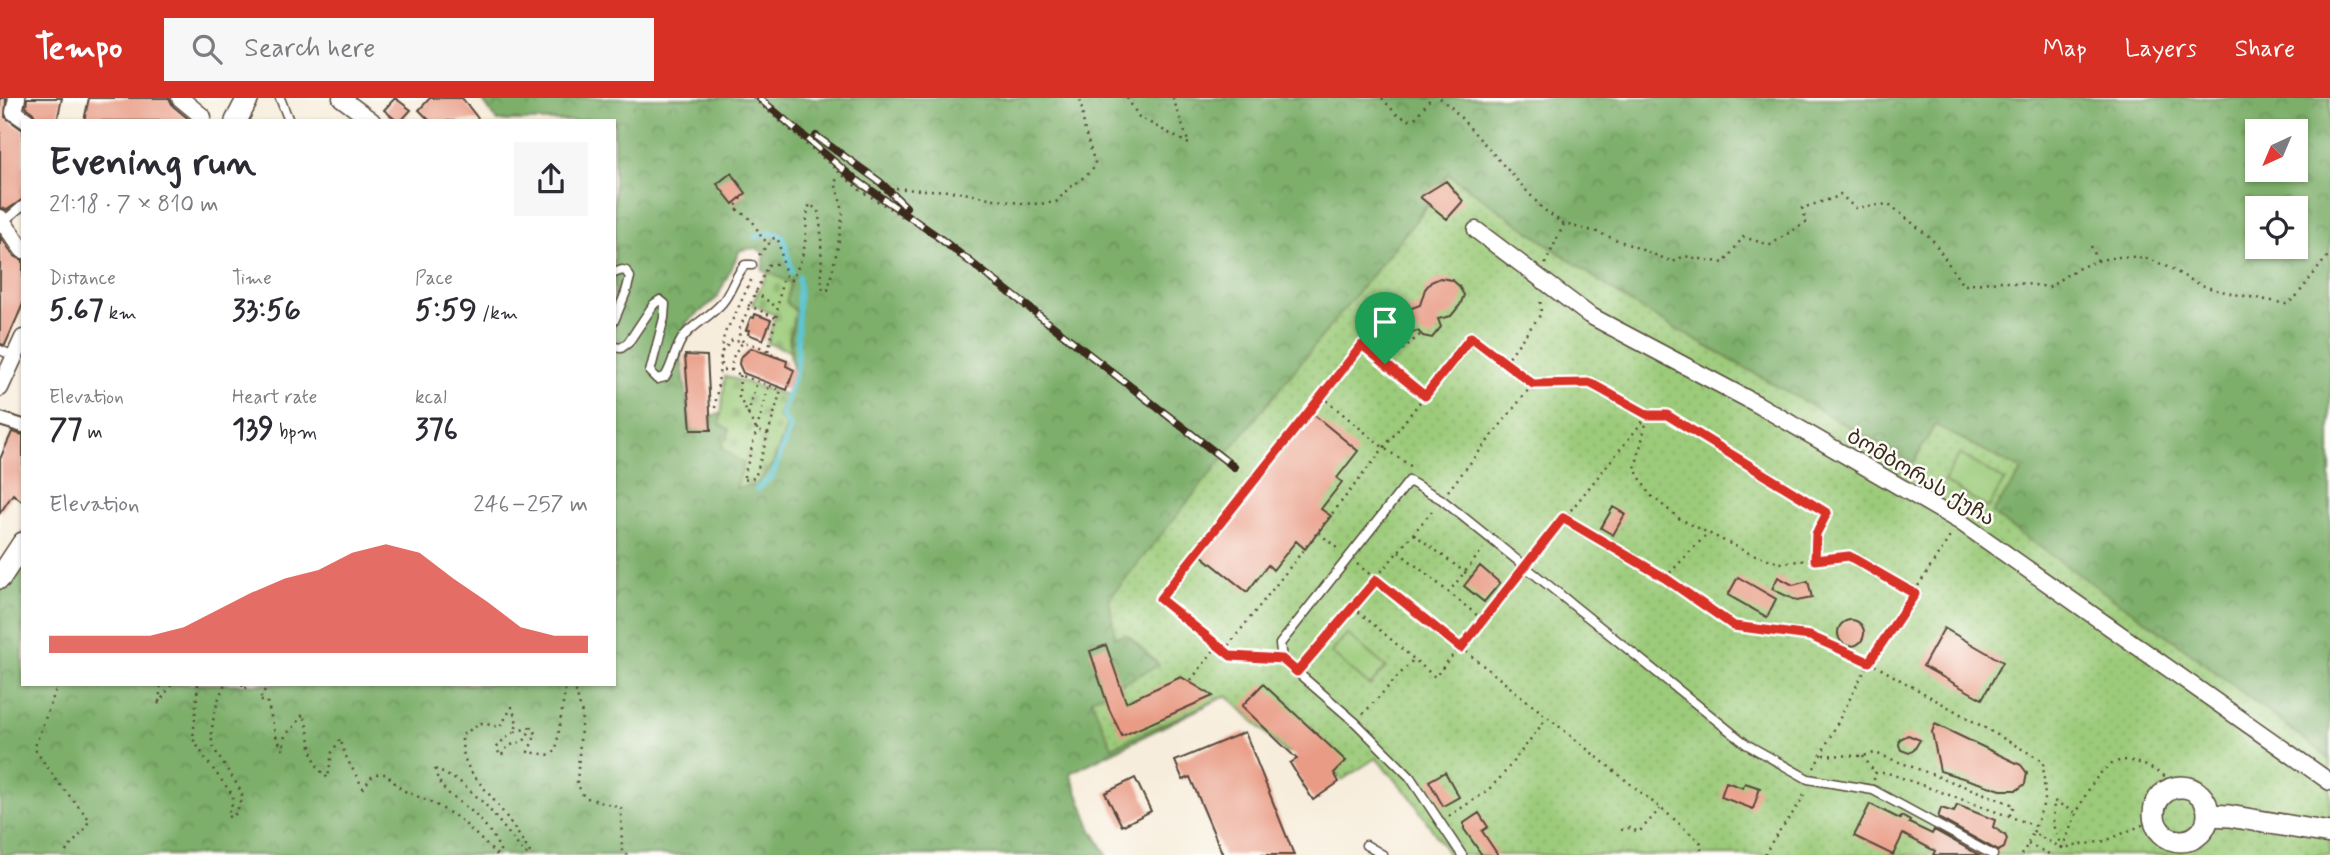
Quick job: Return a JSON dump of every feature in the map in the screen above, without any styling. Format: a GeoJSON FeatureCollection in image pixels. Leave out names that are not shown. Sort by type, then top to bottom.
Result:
{"type":"FeatureCollection","features":[{"type":"Feature","properties":{"kind":"street"},"geometry":{"type":"LineString","coordinates":[[17,98],[14,112],[24,119]]}},
{"type":"Feature","properties":{"kind":"street"},"geometry":{"type":"LineString","coordinates":[[180,98],[202,117]]}},
{"type":"Feature","properties":{"kind":"street"},"geometry":{"type":"LineString","coordinates":[[237,119],[248,98]]}},
{"type":"Feature","properties":{"kind":"street"},"geometry":{"type":"LineString","coordinates":[[345,101],[369,119]]}},
{"type":"Feature","properties":{"kind":"street"},"geometry":{"type":"LineString","coordinates":[[2,219],[21,247]]}},
{"type":"Feature","properties":{"kind":"street","name":"ბომბორას ქუჩა"},"geometry":{"type":"LineString","coordinates":[[1476,230],[1590,315],[1757,404],[1959,521],[2330,782]]}},
{"type":"Feature","properties":{"kind":"street"},"geometry":{"type":"LineString","coordinates":[[0,388],[7,353],[21,340]]}},
{"type":"Feature","properties":{"kind":"street"},"geometry":{"type":"LineString","coordinates":[[0,419],[21,425]]}},
{"type":"Feature","properties":{"kind":"street"},"geometry":{"type":"LineString","coordinates":[[0,578],[21,546]]}},
{"type":"Feature","properties":{"kind":"street"},"geometry":{"type":"LineString","coordinates":[[2181,786],[2198,792],[2207,806],[2208,815],[2202,831],[2188,840],[2171,839],[2163,835],[2154,820],[2159,796],[2173,787],[2181,786]]}},
{"type":"Feature","properties":{"kind":"street"},"geometry":{"type":"LineString","coordinates":[[2208,815],[2330,833]]}},
{"type":"Feature","properties":{"kind":"lane"},"geometry":{"type":"LineString","coordinates":[[280,98],[288,119]]}},
{"type":"Feature","properties":{"kind":"lane"},"geometry":{"type":"LineString","coordinates":[[345,101],[357,119]]}},
{"type":"Feature","properties":{"kind":"lane"},"geometry":{"type":"LineString","coordinates":[[2,219],[21,206]]}},
{"type":"Feature","properties":{"kind":"lane"},"geometry":{"type":"LineString","coordinates":[[616,347],[621,348],[628,343],[654,304],[660,300],[665,304],[664,318],[650,372],[657,379],[666,377],[682,338],[721,305],[740,271],[745,265],[752,265]]}},
{"type":"Feature","properties":{"kind":"lane"},"geometry":{"type":"LineString","coordinates":[[616,272],[626,271],[630,278],[616,316]]}},
{"type":"Feature","properties":{"kind":"lane"},"geometry":{"type":"LineString","coordinates":[[1282,659],[1280,644],[1409,481],[1441,499],[1746,744],[1808,779],[1873,790],[1993,855]]}},
{"type":"Feature","properties":{"kind":"lane"},"geometry":{"type":"LineString","coordinates":[[1245,657],[1282,659],[1356,723],[1410,777],[1462,855]]}},
{"type":"Feature","properties":{"kind":"lane"},"geometry":{"type":"LineString","coordinates":[[1366,845],[1383,855]]}},
{"type":"Feature","properties":{"kind":"path"},"geometry":{"type":"LineString","coordinates":[[753,98],[852,184],[923,230],[1232,469]]}},
{"type":"Feature","properties":{"kind":"path"},"geometry":{"type":"LineString","coordinates":[[895,188],[917,192],[953,191],[1012,204],[1056,202],[1066,190],[1092,171],[1095,163],[1084,132],[1080,98]]}},
{"type":"Feature","properties":{"kind":"path"},"geometry":{"type":"LineString","coordinates":[[1127,98],[1139,117],[1189,144],[1173,98]]}},
{"type":"Feature","properties":{"kind":"path"},"geometry":{"type":"LineString","coordinates":[[1382,98],[1399,116],[1409,120],[1415,118],[1431,98]]}},
{"type":"Feature","properties":{"kind":"path"},"geometry":{"type":"LineString","coordinates":[[1440,98],[1543,209],[1564,224],[1597,232],[1673,262],[1684,256],[1724,263],[1743,237],[1770,245],[1805,222],[1802,208],[1840,194],[1855,208],[1889,204],[1931,239],[1962,284],[1966,285],[1999,281],[2050,288],[2060,278],[2098,261],[2120,255],[2154,261],[2207,287],[2286,304],[2295,298],[2330,253]]}},
{"type":"Feature","properties":{"kind":"path"},"geometry":{"type":"LineString","coordinates":[[854,174],[881,196],[884,192]]}},
{"type":"Feature","properties":{"kind":"path"},"geometry":{"type":"LineString","coordinates":[[762,251],[774,238],[778,239],[781,263],[786,276],[792,280],[803,255],[806,215],[810,204],[818,211],[822,286],[823,290],[828,290],[843,211],[835,182],[839,176]]}},
{"type":"Feature","properties":{"kind":"path"},"geometry":{"type":"LineString","coordinates":[[741,198],[734,208],[752,220],[763,240],[771,241]]}},
{"type":"Feature","properties":{"kind":"path"},"geometry":{"type":"LineString","coordinates":[[1550,255],[1564,224]]}},
{"type":"Feature","properties":{"kind":"path"},"geometry":{"type":"LineString","coordinates":[[2091,246],[2098,261]]}},
{"type":"Feature","properties":{"kind":"path"},"geometry":{"type":"LineString","coordinates":[[743,342],[738,332],[748,305],[768,265],[781,263]]}},
{"type":"Feature","properties":{"kind":"path"},"geometry":{"type":"LineString","coordinates":[[715,408],[724,334],[755,272],[752,265]]}},
{"type":"Feature","properties":{"kind":"path"},"geometry":{"type":"LineString","coordinates":[[768,351],[782,281]]}},
{"type":"Feature","properties":{"kind":"path"},"geometry":{"type":"LineString","coordinates":[[755,292],[778,308]]}},
{"type":"Feature","properties":{"kind":"path"},"geometry":{"type":"LineString","coordinates":[[748,305],[776,318]]}},
{"type":"Feature","properties":{"kind":"path"},"geometry":{"type":"LineString","coordinates":[[1505,362],[1541,314]]}},
{"type":"Feature","properties":{"kind":"path"},"geometry":{"type":"LineString","coordinates":[[741,321],[747,323]]}},
{"type":"Feature","properties":{"kind":"path"},"geometry":{"type":"LineString","coordinates":[[1385,364],[1421,334]]}},
{"type":"Feature","properties":{"kind":"path"},"geometry":{"type":"LineString","coordinates":[[1224,651],[1471,337],[1533,384],[1590,383],[1648,415],[1667,415],[1827,513],[1816,534],[1815,560]]}},
{"type":"Feature","properties":{"kind":"path"},"geometry":{"type":"LineString","coordinates":[[720,354],[733,339],[768,351],[784,360]]}},
{"type":"Feature","properties":{"kind":"path"},"geometry":{"type":"LineString","coordinates":[[732,370],[734,353],[743,342]]}},
{"type":"Feature","properties":{"kind":"path"},"geometry":{"type":"LineString","coordinates":[[1245,657],[1231,656],[1160,599],[1362,345],[1425,396]]}},
{"type":"Feature","properties":{"kind":"path"},"geometry":{"type":"LineString","coordinates":[[720,354],[723,370],[732,370],[740,376],[775,386],[781,390],[755,478],[743,480],[769,385]]}},
{"type":"Feature","properties":{"kind":"path"},"geometry":{"type":"LineString","coordinates":[[740,376],[739,397],[757,431],[768,434]]}},
{"type":"Feature","properties":{"kind":"path"},"geometry":{"type":"LineString","coordinates":[[748,414],[757,381]]}},
{"type":"Feature","properties":{"kind":"path"},"geometry":{"type":"LineString","coordinates":[[1297,672],[1414,534],[1533,384]]}},
{"type":"Feature","properties":{"kind":"path"},"geometry":{"type":"LineString","coordinates":[[1321,396],[1390,451]]}},
{"type":"Feature","properties":{"kind":"path"},"geometry":{"type":"LineString","coordinates":[[1648,415],[1635,469],[1649,494],[1680,519],[1749,553],[1780,563],[1849,556],[1915,594]]}},
{"type":"Feature","properties":{"kind":"path"},"geometry":{"type":"LineString","coordinates":[[1353,607],[1434,677],[1461,648],[1648,415]]}},
{"type":"Feature","properties":{"kind":"path"},"geometry":{"type":"LineString","coordinates":[[1563,518],[1665,578],[1734,626],[1810,636],[1869,662],[2043,761],[2045,799],[2022,855]]}},
{"type":"Feature","properties":{"kind":"path"},"geometry":{"type":"LineString","coordinates":[[1959,521],[1915,594],[1869,662],[1821,755],[1863,756],[1875,753],[2014,805],[2009,817]]}},
{"type":"Feature","properties":{"kind":"path"},"geometry":{"type":"LineString","coordinates":[[1318,533],[1339,549]]}},
{"type":"Feature","properties":{"kind":"path"},"geometry":{"type":"LineString","coordinates":[[1665,578],[1707,533]]}},
{"type":"Feature","properties":{"kind":"path"},"geometry":{"type":"LineString","coordinates":[[1414,534],[1471,577]]}},
{"type":"Feature","properties":{"kind":"path"},"geometry":{"type":"LineString","coordinates":[[1448,593],[1490,540]]}},
{"type":"Feature","properties":{"kind":"path"},"geometry":{"type":"LineString","coordinates":[[1399,552],[1483,620]]}},
{"type":"Feature","properties":{"kind":"path"},"geometry":{"type":"LineString","coordinates":[[1368,573],[1660,808],[1701,843],[1701,855]]}},
{"type":"Feature","properties":{"kind":"path"},"geometry":{"type":"LineString","coordinates":[[1191,680],[1217,645]]}},
{"type":"Feature","properties":{"kind":"path"},"geometry":{"type":"LineString","coordinates":[[1373,703],[1413,660]]}},
{"type":"Feature","properties":{"kind":"path"},"geometry":{"type":"LineString","coordinates":[[57,686],[36,751],[89,819],[86,828],[70,844],[64,855]]}},
{"type":"Feature","properties":{"kind":"path"},"geometry":{"type":"LineString","coordinates":[[161,686],[158,704],[171,686]]}},
{"type":"Feature","properties":{"kind":"path"},"geometry":{"type":"LineString","coordinates":[[198,686],[193,739],[232,794],[233,802],[227,816],[230,817],[237,813],[242,794],[235,778],[213,746],[212,734],[219,695],[224,686]]}},
{"type":"Feature","properties":{"kind":"path"},"geometry":{"type":"LineString","coordinates":[[267,686],[259,701],[267,702],[276,736],[283,750],[285,735],[303,714],[311,751],[321,772],[328,778],[332,752],[340,739],[347,759],[363,788],[374,774],[386,774],[401,790],[431,802],[460,819],[497,855]]}},
{"type":"Feature","properties":{"kind":"path"},"geometry":{"type":"LineString","coordinates":[[532,727],[537,734],[528,752],[551,755],[556,750],[566,686]]}},
{"type":"Feature","properties":{"kind":"path"},"geometry":{"type":"LineString","coordinates":[[575,686],[582,714],[577,783],[584,797],[621,808],[622,851],[627,855]]}},
{"type":"Feature","properties":{"kind":"path"},"geometry":{"type":"LineString","coordinates":[[502,855],[498,843],[483,824],[470,810],[455,801],[441,785],[435,769],[460,782],[485,804],[525,855],[531,854],[491,796],[475,780],[461,748],[462,736],[481,723],[500,727],[512,707],[517,723],[514,732]]}},
{"type":"Feature","properties":{"kind":"path"},"geometry":{"type":"LineString","coordinates":[[1441,822],[1486,792],[1501,777],[1547,717]]}},
{"type":"Feature","properties":{"kind":"path"},"geometry":{"type":"LineString","coordinates":[[532,727],[524,741],[508,746],[501,756],[496,748],[504,739],[514,732],[532,727]]}},
{"type":"Feature","properties":{"kind":"path"},"geometry":{"type":"LineString","coordinates":[[276,736],[286,739]]}},
{"type":"Feature","properties":{"kind":"path"},"geometry":{"type":"LineString","coordinates":[[1863,756],[1875,773],[1873,790]]}},
{"type":"Feature","properties":{"kind":"path"},"geometry":{"type":"LineString","coordinates":[[2062,848],[2091,785],[2107,765],[2121,760],[2133,761],[2181,786]]}},
{"type":"Feature","properties":{"kind":"path"},"geometry":{"type":"LineString","coordinates":[[1875,773],[1888,773],[2036,826]]}},
{"type":"Feature","properties":{"kind":"path"},"geometry":{"type":"LineString","coordinates":[[1765,855],[1805,793]]}},
{"type":"Feature","properties":{"kind":"path"},"geometry":{"type":"LineString","coordinates":[[2045,799],[2078,814]]}},
{"type":"Feature","properties":{"kind":"path"},"geometry":{"type":"LineString","coordinates":[[2054,801],[2053,825],[2062,848]]}},
{"type":"Feature","properties":{"kind":"path"},"geometry":{"type":"LineString","coordinates":[[1621,830],[1629,828],[1639,832],[1660,808]]}},
{"type":"Feature","properties":{"kind":"path"},"geometry":{"type":"LineString","coordinates":[[2033,833],[2062,848],[2105,841],[2154,820]]}},
{"type":"Feature","properties":{"kind":"path"},"geometry":{"type":"LineString","coordinates":[[2028,844],[2051,855]]}},
{"type":"Feature","properties":{"kind":"green space"},"geometry":{"type":"Polygon","coordinates":[[[481,98],[2330,98],[2330,759],[2176,642],[1991,514],[2022,471],[1935,425],[1913,463],[1632,304],[1448,174],[1128,635],[1160,666],[1218,697],[1227,695],[1070,773],[1092,830],[1107,855],[0,855],[0,572],[21,536],[21,686],[616,686],[616,119],[496,119],[481,98]],[[756,248],[740,250],[717,298],[685,324],[692,333],[685,342],[681,356],[691,430],[710,430],[710,417],[723,412],[721,425],[730,428],[728,439],[744,463],[737,487],[755,486],[776,456],[778,417],[794,370],[790,349],[796,312],[786,302],[790,283],[762,270],[765,254],[756,248]]]}},
{"type":"Feature","properties":{"kind":"green space"},"geometry":{"type":"Polygon","coordinates":[[[1448,174],[1632,304],[1913,463],[1935,425],[2022,470],[1992,514],[2176,642],[2330,759],[2330,855],[1449,855],[1410,796],[1376,758],[1342,780],[1319,753],[1285,752],[1227,695],[1112,747],[1091,699],[1159,665],[1128,635],[1115,637],[1109,599],[1430,203],[1448,174]]]}},
{"type":"Feature","properties":{"kind":"green space"},"geometry":{"type":"Polygon","coordinates":[[[768,272],[791,283],[786,302],[796,312],[789,338],[791,351],[767,343],[775,315],[752,304],[768,272]]]}},
{"type":"Feature","properties":{"kind":"green space"},"geometry":{"type":"Polygon","coordinates":[[[725,376],[786,395],[778,417],[787,426],[773,463],[755,486],[736,488],[744,463],[722,447],[724,439],[728,439],[729,429],[720,425],[725,376]]]}},
{"type":"Feature","properties":{"kind":"green space"},"geometry":{"type":"Polygon","coordinates":[[[1960,454],[2004,481],[1988,508],[1944,481],[1960,454]]]}},
{"type":"Feature","properties":{"kind":"green space"},"geometry":{"type":"Polygon","coordinates":[[[1347,634],[1386,667],[1370,686],[1331,653],[1347,634]]]}},
{"type":"Feature","properties":{"kind":"building"},"geometry":{"type":"Polygon","coordinates":[[[0,98],[6,98],[5,117],[21,129],[21,200],[7,210],[0,208],[0,98]]]}},
{"type":"Feature","properties":{"kind":"building"},"geometry":{"type":"Polygon","coordinates":[[[27,98],[62,98],[57,119],[36,119],[26,107],[27,98]]]}},
{"type":"Feature","properties":{"kind":"building"},"geometry":{"type":"Polygon","coordinates":[[[89,98],[169,98],[173,106],[189,119],[84,119],[89,98]]]}},
{"type":"Feature","properties":{"kind":"building"},"geometry":{"type":"Polygon","coordinates":[[[395,98],[411,110],[403,119],[395,119],[384,110],[395,98]]]}},
{"type":"Feature","properties":{"kind":"building"},"geometry":{"type":"Polygon","coordinates":[[[430,98],[462,98],[478,119],[428,119],[419,110],[430,98]]]}},
{"type":"Feature","properties":{"kind":"building"},"geometry":{"type":"Polygon","coordinates":[[[731,173],[746,193],[733,204],[717,184],[731,173]]]}},
{"type":"Feature","properties":{"kind":"building"},"geometry":{"type":"Polygon","coordinates":[[[1446,181],[1463,201],[1447,219],[1420,197],[1446,181]]]}},
{"type":"Feature","properties":{"kind":"building"},"geometry":{"type":"Polygon","coordinates":[[[0,236],[14,256],[21,259],[21,309],[5,345],[0,344],[0,236]]]}},
{"type":"Feature","properties":{"kind":"building"},"geometry":{"type":"Polygon","coordinates":[[[1440,278],[1452,280],[1458,285],[1464,295],[1460,305],[1451,316],[1438,319],[1441,327],[1432,338],[1423,336],[1418,331],[1407,333],[1400,325],[1402,314],[1420,305],[1425,289],[1440,278]]]}},
{"type":"Feature","properties":{"kind":"building"},"geometry":{"type":"Polygon","coordinates":[[[755,314],[771,320],[763,340],[748,334],[749,330],[746,330],[755,314]]]}},
{"type":"Feature","properties":{"kind":"building"},"geometry":{"type":"Polygon","coordinates":[[[751,348],[787,361],[786,366],[794,370],[787,390],[743,373],[739,364],[740,358],[751,348]]]}},
{"type":"Feature","properties":{"kind":"building"},"geometry":{"type":"Polygon","coordinates":[[[685,355],[707,356],[711,430],[691,430],[685,355]]]}},
{"type":"Feature","properties":{"kind":"building"},"geometry":{"type":"Polygon","coordinates":[[[1313,414],[1358,451],[1337,478],[1342,482],[1321,509],[1331,516],[1305,549],[1296,541],[1273,570],[1268,565],[1247,592],[1201,555],[1313,414]]]}},
{"type":"Feature","properties":{"kind":"building"},"geometry":{"type":"Polygon","coordinates":[[[12,432],[21,434],[21,500],[13,494],[0,513],[0,459],[12,432]]]}},
{"type":"Feature","properties":{"kind":"building"},"geometry":{"type":"Polygon","coordinates":[[[1613,507],[1625,514],[1613,535],[1601,528],[1613,507]]]}},
{"type":"Feature","properties":{"kind":"building"},"geometry":{"type":"Polygon","coordinates":[[[1480,566],[1500,583],[1484,602],[1464,586],[1480,566]]]}},
{"type":"Feature","properties":{"kind":"building"},"geometry":{"type":"Polygon","coordinates":[[[1738,577],[1776,599],[1767,617],[1728,595],[1738,577]]]}},
{"type":"Feature","properties":{"kind":"building"},"geometry":{"type":"Polygon","coordinates":[[[1778,577],[1793,585],[1808,581],[1812,598],[1797,601],[1772,589],[1778,577]]]}},
{"type":"Feature","properties":{"kind":"building"},"geometry":{"type":"Polygon","coordinates":[[[1851,620],[1860,624],[1864,633],[1860,642],[1851,646],[1842,642],[1838,633],[1842,624],[1851,620]]]}},
{"type":"Feature","properties":{"kind":"building"},"geometry":{"type":"Polygon","coordinates":[[[1944,628],[2003,662],[1982,699],[1923,666],[1944,628]]]}},
{"type":"Feature","properties":{"kind":"building"},"geometry":{"type":"Polygon","coordinates":[[[1106,645],[1126,702],[1181,677],[1213,696],[1122,736],[1109,709],[1090,651],[1106,645]]]}},
{"type":"Feature","properties":{"kind":"building"},"geometry":{"type":"Polygon","coordinates":[[[1263,684],[1346,761],[1334,773],[1339,782],[1313,800],[1290,763],[1297,759],[1242,706],[1263,684]]]}},
{"type":"Feature","properties":{"kind":"building"},"geometry":{"type":"Polygon","coordinates":[[[1935,724],[2021,765],[2027,773],[2025,784],[2017,790],[2001,790],[1940,771],[1932,732],[1935,724]]]}},
{"type":"Feature","properties":{"kind":"building"},"geometry":{"type":"Polygon","coordinates":[[[1245,732],[1294,855],[1223,855],[1190,777],[1183,780],[1175,761],[1245,732]]]}},
{"type":"Feature","properties":{"kind":"building"},"geometry":{"type":"Polygon","coordinates":[[[1908,735],[1920,740],[1909,753],[1901,750],[1899,745],[1900,739],[1908,735]]]}},
{"type":"Feature","properties":{"kind":"building"},"geometry":{"type":"Polygon","coordinates":[[[1445,772],[1459,797],[1443,806],[1429,781],[1445,772]]]}},
{"type":"Feature","properties":{"kind":"building"},"geometry":{"type":"Polygon","coordinates":[[[1135,778],[1151,811],[1122,826],[1105,793],[1135,778]]]}},
{"type":"Feature","properties":{"kind":"building"},"geometry":{"type":"Polygon","coordinates":[[[1726,782],[1743,788],[1745,783],[1760,788],[1753,809],[1721,797],[1726,782]]]}},
{"type":"Feature","properties":{"kind":"building"},"geometry":{"type":"Polygon","coordinates":[[[1870,804],[1900,819],[1901,816],[1932,834],[1934,830],[1979,855],[1933,855],[1935,851],[1903,834],[1893,855],[1854,836],[1870,804]]]}},
{"type":"Feature","properties":{"kind":"building"},"geometry":{"type":"Polygon","coordinates":[[[1957,805],[1995,820],[1993,827],[2007,839],[2004,848],[1998,851],[1938,818],[1941,808],[1954,812],[1957,805]]]}},
{"type":"Feature","properties":{"kind":"building"},"geometry":{"type":"Polygon","coordinates":[[[1479,813],[1488,827],[1482,831],[1498,855],[1482,855],[1464,829],[1464,823],[1479,813]]]}},
{"type":"Feature","properties":{"kind":"waterway"},"geometry":{"type":"LineString","coordinates":[[755,237],[772,233],[783,236],[792,272]]}},
{"type":"Feature","properties":{"kind":"waterway"},"geometry":{"type":"LineString","coordinates":[[757,489],[773,475],[790,427],[781,416],[797,367],[799,277]]}},
{"type":"Feature","properties":{"kind":"railway"},"geometry":{"type":"LineString","coordinates":[[759,98],[852,177],[937,236],[1234,467]]}},
{"type":"Feature","properties":{"kind":"railway"},"geometry":{"type":"LineString","coordinates":[[816,136],[880,182],[906,207]]}},
{"type":"Feature","properties":{"kind":"route"},"geometry":{"type":"LineString","coordinates":[[1471,337],[1533,384],[1590,383],[1648,415],[1667,415],[1827,513],[1816,534],[1815,560],[1849,556],[1915,594],[1869,662],[1810,636],[1734,626],[1665,578],[1563,518],[1461,648],[1376,580],[1297,672],[1282,659],[1231,656],[1160,599],[1362,345],[1385,364],[1425,396],[1471,337]]}}]}
